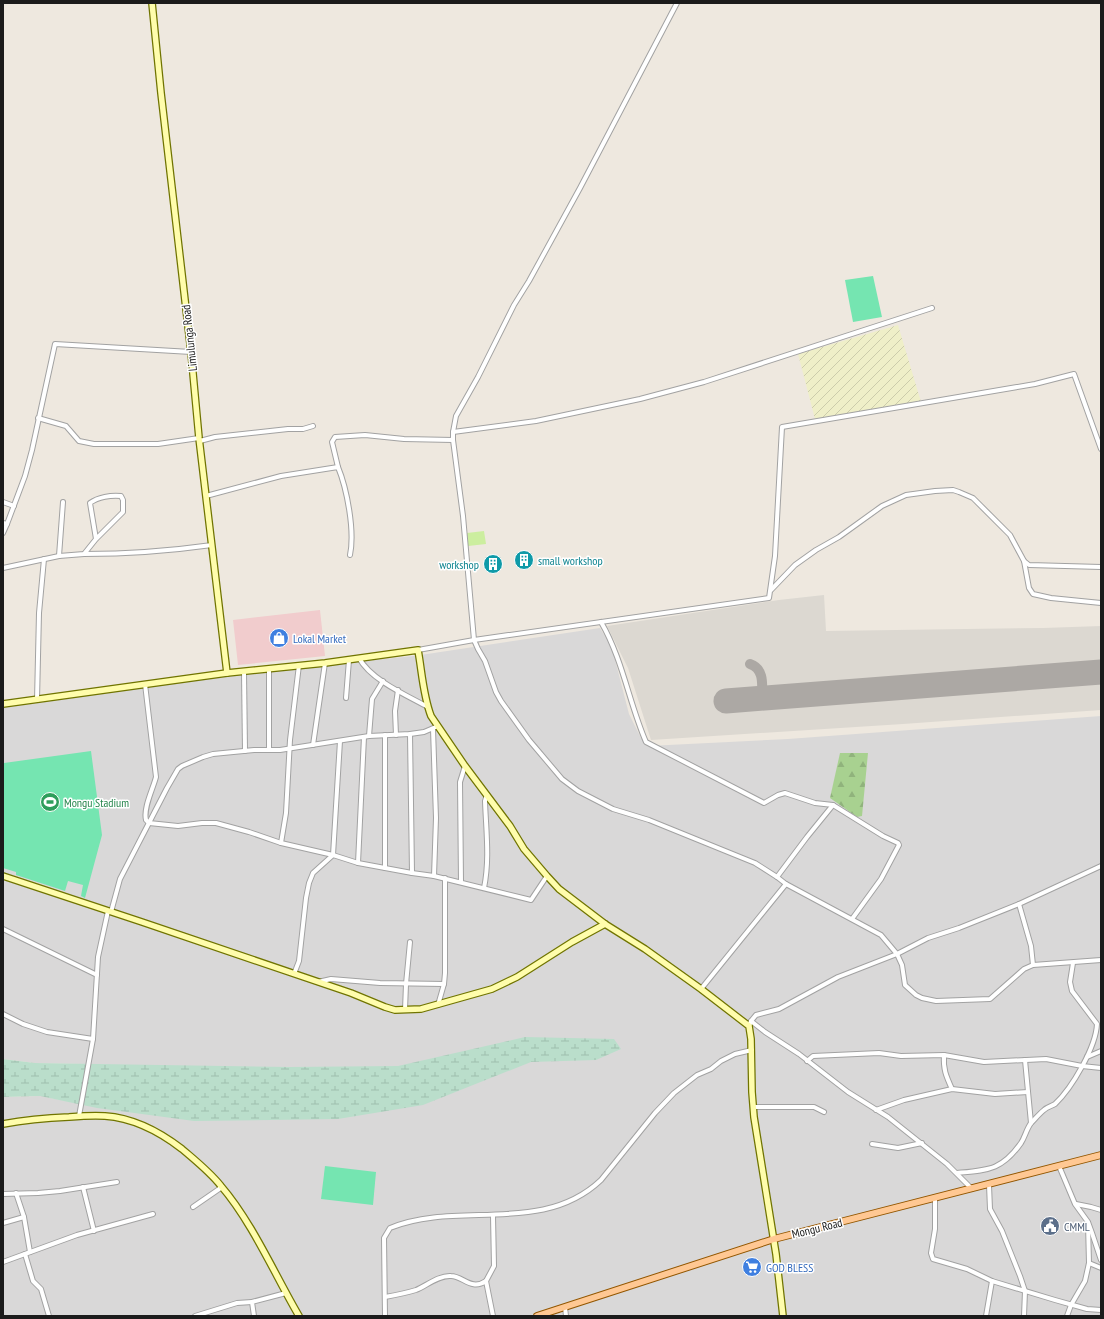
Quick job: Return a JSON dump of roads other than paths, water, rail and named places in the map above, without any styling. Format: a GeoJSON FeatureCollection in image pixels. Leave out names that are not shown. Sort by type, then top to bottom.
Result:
{"type":"FeatureCollection","features":[{"type":"Feature","properties":{"kind":"main road","name":"Limulunga Road"},"geometry":{"type":"LineString","coordinates":[[152,3],[227,674]]}},
{"type":"Feature","properties":{"kind":"main road"},"geometry":{"type":"LineString","coordinates":[[3,704],[145,684],[325,663],[418,650],[428,707],[435,728],[488,794],[524,849],[547,876],[559,889],[605,924],[645,949],[750,1023],[753,1107],[774,1239],[783,1316]]}},
{"type":"Feature","properties":{"kind":"main road"},"geometry":{"type":"LineString","coordinates":[[3,877],[109,911],[351,993],[396,1010],[421,1009],[492,989],[506,983],[572,942],[605,924]]}},
{"type":"Feature","properties":{"kind":"main road"},"geometry":{"type":"LineString","coordinates":[[3,1124],[31,1119],[105,1116],[130,1120],[148,1127],[169,1139],[211,1175],[222,1187],[251,1231],[299,1316]]}},
{"type":"Feature","properties":{"kind":"main road","name":"Mongu Road"},"geometry":{"type":"LineString","coordinates":[[537,1316],[774,1239],[1101,1155]]}},
{"type":"Feature","properties":{"kind":"street"},"geometry":{"type":"LineString","coordinates":[[677,3],[580,188],[529,281],[514,305],[478,377],[456,416],[453,440],[463,516],[474,640],[485,661],[496,692],[529,740],[562,779],[578,791],[613,809],[649,820],[755,863],[786,884],[881,935],[897,954],[902,965],[905,985],[916,995],[922,998],[936,1001],[990,999],[1024,970],[1033,965],[1101,960]]}},
{"type":"Feature","properties":{"kind":"street"},"geometry":{"type":"LineString","coordinates":[[453,432],[531,422],[640,400],[704,382],[932,308]]}},
{"type":"Feature","properties":{"kind":"street"},"geometry":{"type":"LineString","coordinates":[[3,533],[5,523],[14,506],[32,450],[55,344],[191,352]]}},
{"type":"Feature","properties":{"kind":"street"},"geometry":{"type":"LineString","coordinates":[[418,650],[474,640],[769,598],[775,556],[782,427],[1035,384],[1074,374],[1101,449]]}},
{"type":"Feature","properties":{"kind":"street"},"geometry":{"type":"LineString","coordinates":[[38,418],[66,426],[79,441],[94,444],[158,444],[288,429],[303,429],[313,426]]}},
{"type":"Feature","properties":{"kind":"street"},"geometry":{"type":"LineString","coordinates":[[350,555],[352,543],[350,519],[344,483],[338,467],[332,442],[335,436],[364,435],[404,439],[453,440]]}},
{"type":"Feature","properties":{"kind":"street"},"geometry":{"type":"LineString","coordinates":[[206,496],[281,476],[338,467]]}},
{"type":"Feature","properties":{"kind":"street"},"geometry":{"type":"LineString","coordinates":[[771,590],[795,565],[816,550],[839,537],[882,506],[906,495],[953,490],[973,498],[1010,535],[1024,561],[1029,588],[1033,594],[1051,598],[1101,603]]}},
{"type":"Feature","properties":{"kind":"street"},"geometry":{"type":"LineString","coordinates":[[84,554],[96,539],[123,512],[123,500],[121,496],[107,497],[90,503],[96,539]]}},
{"type":"Feature","properties":{"kind":"street"},"geometry":{"type":"LineString","coordinates":[[3,502],[14,506]]}},
{"type":"Feature","properties":{"kind":"street"},"geometry":{"type":"LineString","coordinates":[[58,556],[63,502]]}},
{"type":"Feature","properties":{"kind":"street"},"geometry":{"type":"LineString","coordinates":[[3,568],[58,556],[167,551],[212,545]]}},
{"type":"Feature","properties":{"kind":"street"},"geometry":{"type":"LineString","coordinates":[[37,700],[39,613],[44,559]]}},
{"type":"Feature","properties":{"kind":"street"},"geometry":{"type":"LineString","coordinates":[[1024,561],[1032,565],[1101,567]]}},
{"type":"Feature","properties":{"kind":"street"},"geometry":{"type":"LineString","coordinates":[[602,622],[612,641],[619,660],[639,725],[646,742],[764,804],[778,795],[785,793],[815,803],[833,806],[883,836],[898,843],[899,845],[881,879],[852,919]]}},
{"type":"Feature","properties":{"kind":"street"},"geometry":{"type":"LineString","coordinates":[[359,658],[366,668],[383,681],[428,707]]}},
{"type":"Feature","properties":{"kind":"street"},"geometry":{"type":"LineString","coordinates":[[346,698],[349,660]]}},
{"type":"Feature","properties":{"kind":"street"},"geometry":{"type":"LineString","coordinates":[[313,745],[325,663]]}},
{"type":"Feature","properties":{"kind":"street"},"geometry":{"type":"LineString","coordinates":[[281,843],[286,813],[289,749],[299,665]]}},
{"type":"Feature","properties":{"kind":"street"},"geometry":{"type":"LineString","coordinates":[[269,750],[270,669]]}},
{"type":"Feature","properties":{"kind":"street"},"geometry":{"type":"LineString","coordinates":[[244,672],[245,751]]}},
{"type":"Feature","properties":{"kind":"street"},"geometry":{"type":"LineString","coordinates":[[369,736],[372,699],[383,681]]}},
{"type":"Feature","properties":{"kind":"street"},"geometry":{"type":"LineString","coordinates":[[145,684],[156,777],[146,811],[146,820],[149,823]]}},
{"type":"Feature","properties":{"kind":"street"},"geometry":{"type":"LineString","coordinates":[[396,735],[395,711],[398,690]]}},
{"type":"Feature","properties":{"kind":"street"},"geometry":{"type":"LineString","coordinates":[[79,1116],[93,1039],[97,975],[102,936],[109,911],[120,879],[167,788],[178,769],[182,766],[203,757],[245,751],[289,749],[369,736],[410,734],[424,732],[435,728],[436,818],[434,876]]}},
{"type":"Feature","properties":{"kind":"street"},"geometry":{"type":"LineString","coordinates":[[410,734],[412,873]]}},
{"type":"Feature","properties":{"kind":"street"},"geometry":{"type":"LineString","coordinates":[[385,735],[385,868]]}},
{"type":"Feature","properties":{"kind":"street"},"geometry":{"type":"LineString","coordinates":[[358,863],[364,737]]}},
{"type":"Feature","properties":{"kind":"street"},"geometry":{"type":"LineString","coordinates":[[294,974],[299,961],[309,883],[313,873],[333,855],[340,741]]}},
{"type":"Feature","properties":{"kind":"street"},"geometry":{"type":"LineString","coordinates":[[461,882],[460,782],[465,766]]}},
{"type":"Feature","properties":{"kind":"street"},"geometry":{"type":"LineString","coordinates":[[484,888],[488,855],[485,801],[488,794]]}},
{"type":"Feature","properties":{"kind":"street"},"geometry":{"type":"LineString","coordinates":[[777,877],[807,836],[833,806]]}},
{"type":"Feature","properties":{"kind":"street"},"geometry":{"type":"LineString","coordinates":[[149,823],[178,826],[216,823],[281,843],[333,855],[358,863],[445,878],[531,900],[547,876]]}},
{"type":"Feature","properties":{"kind":"street"},"geometry":{"type":"LineString","coordinates":[[972,1189],[957,1173],[922,1143],[888,1117],[848,1092],[807,1061],[750,1023],[756,1015],[779,1009],[838,977],[897,954],[928,938],[959,928],[1019,904],[1101,866]]}},
{"type":"Feature","properties":{"kind":"street"},"geometry":{"type":"LineString","coordinates":[[438,1005],[444,984],[445,878]]}},
{"type":"Feature","properties":{"kind":"street"},"geometry":{"type":"LineString","coordinates":[[701,988],[786,884]]}},
{"type":"Feature","properties":{"kind":"street"},"geometry":{"type":"LineString","coordinates":[[1019,904],[1031,946],[1033,965]]}},
{"type":"Feature","properties":{"kind":"street"},"geometry":{"type":"LineString","coordinates":[[3,929],[97,975]]}},
{"type":"Feature","properties":{"kind":"street"},"geometry":{"type":"LineString","coordinates":[[405,1010],[410,942]]}},
{"type":"Feature","properties":{"kind":"street"},"geometry":{"type":"LineString","coordinates":[[957,1173],[986,1170],[1002,1164],[1021,1142],[1030,1124],[1044,1110],[1054,1104],[1067,1089],[1087,1057],[1095,1036],[1097,1024],[1072,991],[1070,982],[1073,963]]}},
{"type":"Feature","properties":{"kind":"street"},"geometry":{"type":"LineString","coordinates":[[318,982],[331,979],[406,984],[444,984]]}},
{"type":"Feature","properties":{"kind":"street"},"geometry":{"type":"LineString","coordinates":[[3,1014],[23,1024],[47,1032],[93,1039]]}},
{"type":"Feature","properties":{"kind":"street"},"geometry":{"type":"LineString","coordinates":[[385,1316],[384,1238],[390,1228],[409,1222],[442,1216],[493,1216],[529,1212],[560,1205],[593,1188],[606,1175],[655,1113],[674,1093],[698,1075],[711,1069],[721,1061],[735,1054],[752,1050]]}},
{"type":"Feature","properties":{"kind":"street"},"geometry":{"type":"LineString","coordinates":[[1087,1057],[1101,1051]]}},
{"type":"Feature","properties":{"kind":"street"},"geometry":{"type":"LineString","coordinates":[[807,1061],[813,1056],[879,1053],[901,1056],[944,1055],[984,1062],[1046,1059],[1101,1068]]}},
{"type":"Feature","properties":{"kind":"street"},"geometry":{"type":"LineString","coordinates":[[944,1055],[943,1066],[952,1089]]}},
{"type":"Feature","properties":{"kind":"street"},"geometry":{"type":"LineString","coordinates":[[1025,1060],[1030,1124]]}},
{"type":"Feature","properties":{"kind":"street"},"geometry":{"type":"LineString","coordinates":[[876,1110],[904,1100],[952,1089],[995,1094],[1028,1092]]}},
{"type":"Feature","properties":{"kind":"street"},"geometry":{"type":"LineString","coordinates":[[753,1107],[814,1107],[824,1112]]}},
{"type":"Feature","properties":{"kind":"street"},"geometry":{"type":"LineString","coordinates":[[872,1144],[898,1148],[922,1143]]}},
{"type":"Feature","properties":{"kind":"street"},"geometry":{"type":"LineString","coordinates":[[1059,1166],[1075,1204],[1088,1222],[1101,1260]]}},
{"type":"Feature","properties":{"kind":"street"},"geometry":{"type":"LineString","coordinates":[[3,1194],[38,1193],[117,1182]]}},
{"type":"Feature","properties":{"kind":"street"},"geometry":{"type":"LineString","coordinates":[[989,1185],[990,1209],[1002,1231],[1024,1291],[1024,1316]]}},
{"type":"Feature","properties":{"kind":"street"},"geometry":{"type":"LineString","coordinates":[[83,1187],[94,1231]]}},
{"type":"Feature","properties":{"kind":"street"},"geometry":{"type":"LineString","coordinates":[[193,1207],[222,1187]]}},
{"type":"Feature","properties":{"kind":"street"},"geometry":{"type":"LineString","coordinates":[[16,1193],[24,1217],[30,1252]]}},
{"type":"Feature","properties":{"kind":"street"},"geometry":{"type":"LineString","coordinates":[[936,1197],[935,1229],[931,1253],[933,1259],[967,1269],[992,1281],[1024,1291],[1087,1309],[1101,1310]]}},
{"type":"Feature","properties":{"kind":"street"},"geometry":{"type":"LineString","coordinates":[[1075,1204],[1101,1210]]}},
{"type":"Feature","properties":{"kind":"street"},"geometry":{"type":"LineString","coordinates":[[3,1262],[77,1235],[153,1214]]}},
{"type":"Feature","properties":{"kind":"street"},"geometry":{"type":"LineString","coordinates":[[493,1216],[494,1266],[486,1281],[493,1316]]}},
{"type":"Feature","properties":{"kind":"street"},"geometry":{"type":"LineString","coordinates":[[3,1223],[24,1217]]}},
{"type":"Feature","properties":{"kind":"street"},"geometry":{"type":"LineString","coordinates":[[1067,1316],[1071,1305],[1085,1281],[1089,1263],[1088,1222]]}},
{"type":"Feature","properties":{"kind":"street"},"geometry":{"type":"LineString","coordinates":[[25,1254],[33,1281],[41,1289],[49,1316]]}},
{"type":"Feature","properties":{"kind":"street"},"geometry":{"type":"LineString","coordinates":[[1089,1263],[1101,1268]]}},
{"type":"Feature","properties":{"kind":"street"},"geometry":{"type":"LineString","coordinates":[[385,1297],[414,1290],[446,1276],[454,1276],[469,1284],[486,1281]]}},
{"type":"Feature","properties":{"kind":"street"},"geometry":{"type":"LineString","coordinates":[[986,1316],[992,1281]]}},
{"type":"Feature","properties":{"kind":"street"},"geometry":{"type":"LineString","coordinates":[[195,1316],[237,1303],[252,1302],[286,1293]]}},
{"type":"Feature","properties":{"kind":"street"},"geometry":{"type":"LineString","coordinates":[[252,1302],[254,1316]]}},
{"type":"Feature","properties":{"kind":"street"},"geometry":{"type":"LineString","coordinates":[[565,1307],[566,1316]]}},
{"type":"Feature","properties":{"kind":"place","name":"small workshop"},"geometry":{"type":"Point","coordinates":[524,560]}},
{"type":"Feature","properties":{"kind":"place","name":"workshop"},"geometry":{"type":"Point","coordinates":[493,564]}},
{"type":"Feature","properties":{"kind":"place","name":"Lokal Market"},"geometry":{"type":"Point","coordinates":[279,638]}},
{"type":"Feature","properties":{"kind":"place","name":"Mongu Stadium"},"geometry":{"type":"Point","coordinates":[50,802]}},
{"type":"Feature","properties":{"kind":"place","name":"CMML"},"geometry":{"type":"Point","coordinates":[1050,1226]}},
{"type":"Feature","properties":{"kind":"place","name":"GOD BLESS"},"geometry":{"type":"Point","coordinates":[752,1267]}}]}
